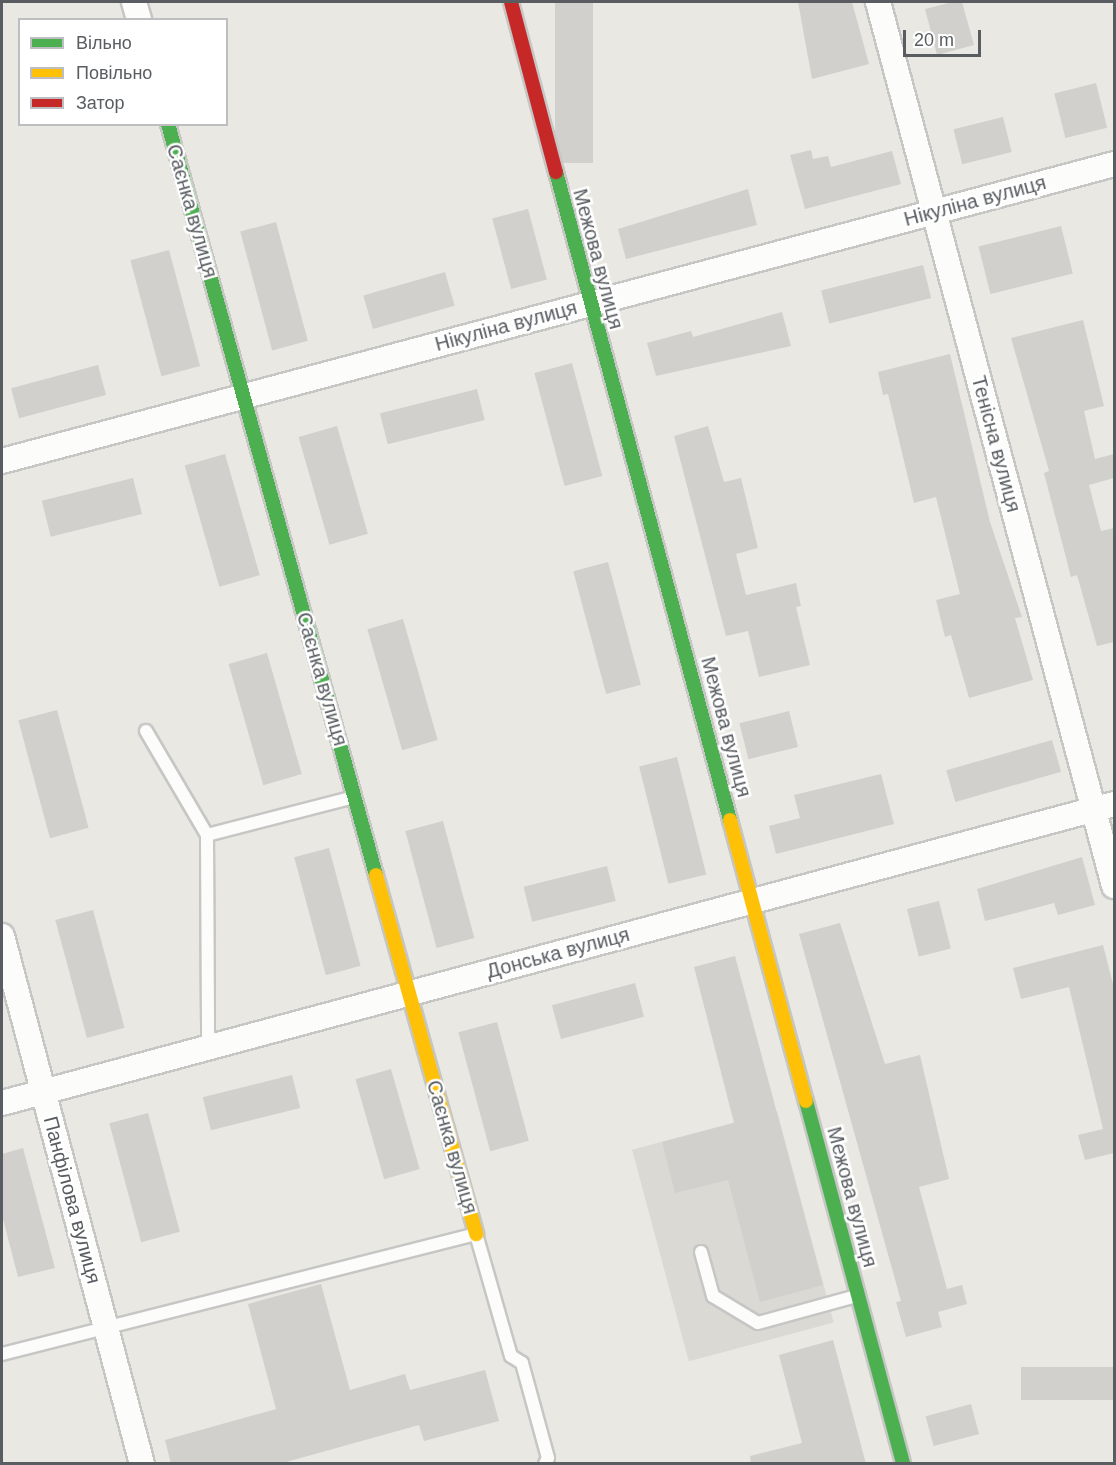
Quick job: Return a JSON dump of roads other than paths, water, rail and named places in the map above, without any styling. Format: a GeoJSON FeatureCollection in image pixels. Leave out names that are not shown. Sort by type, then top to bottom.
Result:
{"type":"FeatureCollection","features":[{"type":"Feature","properties":{"kind":"street"},"geometry":{"type":"LineString","coordinates":[[134,2],[138,18]]}},
{"type":"Feature","properties":{"kind":"street","name":"Межова вулиця"},"geometry":{"type":"LineString","coordinates":[[511,2],[590,304],[754,901],[903,1464]]}},
{"type":"Feature","properties":{"kind":"street","name":"Тенісна вулиця"},"geometry":{"type":"LineString","coordinates":[[878,2],[934,212],[1104,806],[1114,886]]}},
{"type":"Feature","properties":{"kind":"street","name":"Саєнка вулиця"},"geometry":{"type":"LineString","coordinates":[[169,126],[476,1234]]}},
{"type":"Feature","properties":{"kind":"street","name":"Нікуліна вулиця"},"geometry":{"type":"LineString","coordinates":[[2,461],[1114,164]]}},
{"type":"Feature","properties":{"kind":"street","name":"Донська вулиця"},"geometry":{"type":"LineString","coordinates":[[2,1102],[1104,806]]}},
{"type":"Feature","properties":{"kind":"street","name":"Панфілова вулиця"},"geometry":{"type":"LineString","coordinates":[[2,936],[142,1464]]}},
{"type":"Feature","properties":{"kind":"lane"},"geometry":{"type":"LineString","coordinates":[[146,731],[207,835],[208,1047]]}},
{"type":"Feature","properties":{"kind":"lane"},"geometry":{"type":"LineString","coordinates":[[207,835],[355,796]]}},
{"type":"Feature","properties":{"kind":"lane"},"geometry":{"type":"LineString","coordinates":[[2,1354],[476,1234],[511,1356],[522,1363],[548,1458],[545,1464]]}},
{"type":"Feature","properties":{"kind":"lane"},"geometry":{"type":"LineString","coordinates":[[701,1252],[713,1296],[758,1323],[858,1296]]}}]}
